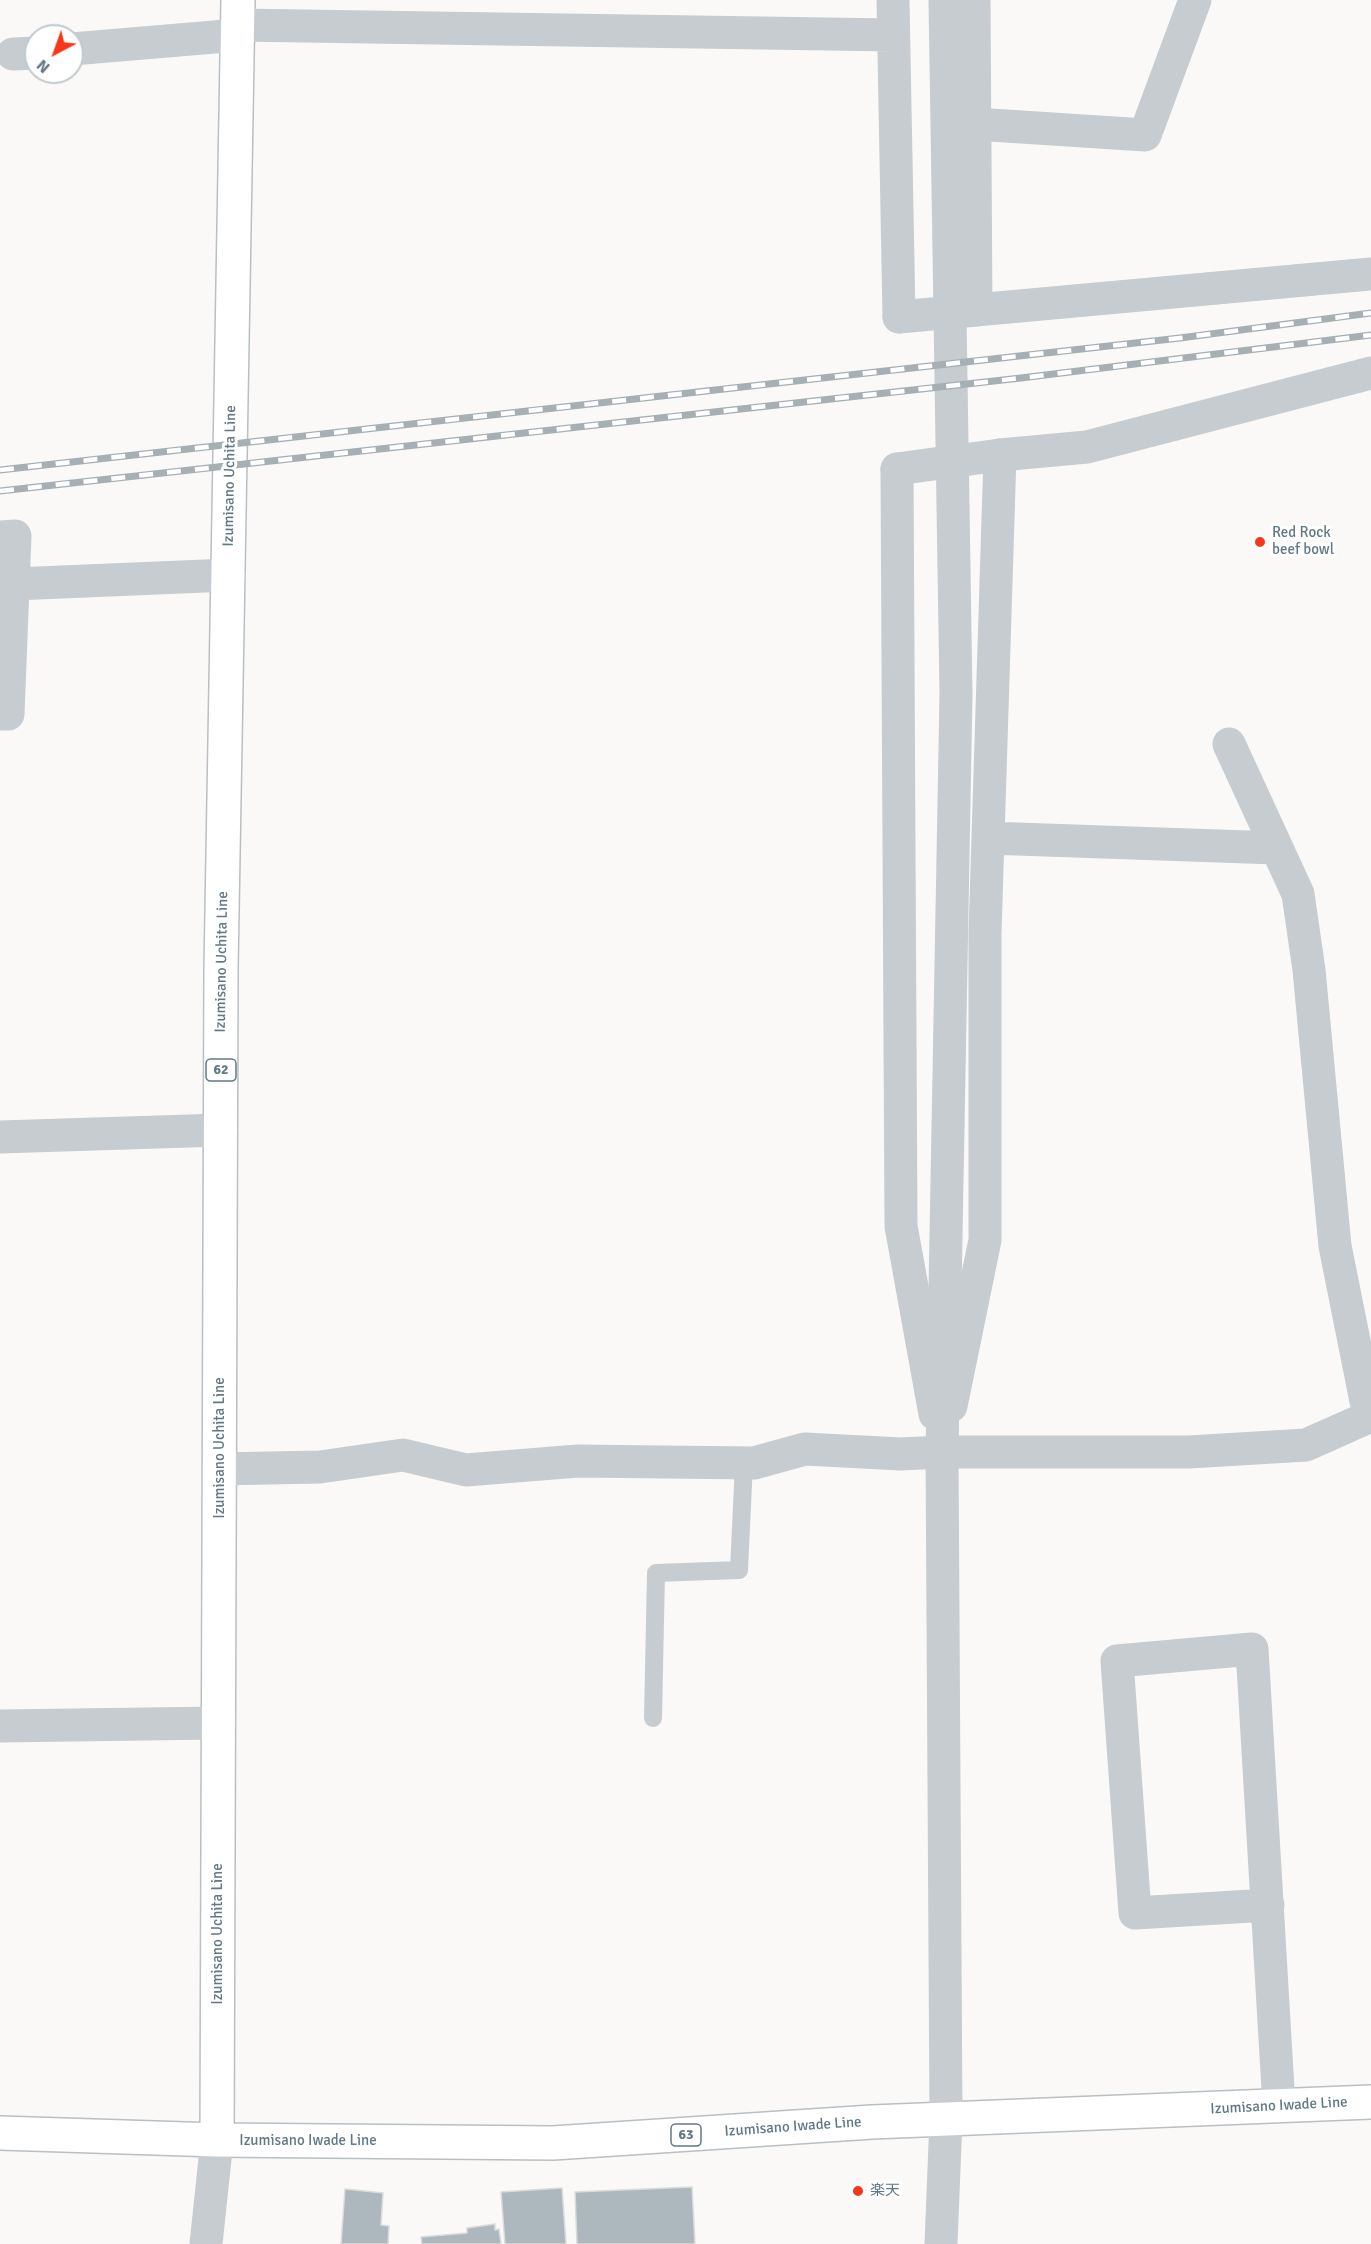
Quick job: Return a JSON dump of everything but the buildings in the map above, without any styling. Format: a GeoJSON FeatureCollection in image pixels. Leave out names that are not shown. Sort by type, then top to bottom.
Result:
{"type":"FeatureCollection","features":[{"type":"Feature","properties":{"kind":"main road","name":"Izumisano Uchita Line"},"geometry":{"type":"LineString","coordinates":[[217,2140],[221,1130],[238,20]]}},
{"type":"Feature","properties":{"kind":"main road","name":"Izumisano Iwade Line"},"geometry":{"type":"LineString","coordinates":[[0,2133],[217,2140],[553,2143],[946,2119],[1371,2102]]}},
{"type":"Feature","properties":{"kind":"street"},"geometry":{"type":"LineString","coordinates":[[893,0],[899,317],[1371,274]]}},
{"type":"Feature","properties":{"kind":"street"},"geometry":{"type":"LineString","coordinates":[[941,2244],[946,2119],[942,1452],[956,694],[945,0]]}},
{"type":"Feature","properties":{"kind":"street"},"geometry":{"type":"LineString","coordinates":[[974,0],[976,310]]}},
{"type":"Feature","properties":{"kind":"street"},"geometry":{"type":"LineString","coordinates":[[975,124],[1145,135],[1195,0]]}},
{"type":"Feature","properties":{"kind":"street"},"geometry":{"type":"LineString","coordinates":[[84,48],[238,20],[893,36]]}},
{"type":"Feature","properties":{"kind":"street"},"geometry":{"type":"LineString","coordinates":[[942,1452],[901,1226],[897,469],[1000,455],[1088,447],[1371,373]]}},
{"type":"Feature","properties":{"kind":"street"},"geometry":{"type":"LineString","coordinates":[[942,1452],[986,1240],[985,933],[1000,455]]}},
{"type":"Feature","properties":{"kind":"street"},"geometry":{"type":"LineString","coordinates":[[0,537],[15,536],[8,714],[0,714]]}},
{"type":"Feature","properties":{"kind":"street"},"geometry":{"type":"LineString","coordinates":[[14,585],[229,575]]}},
{"type":"Feature","properties":{"kind":"street"},"geometry":{"type":"LineString","coordinates":[[219,1469],[320,1467],[403,1455],[466,1470],[578,1461],[754,1463],[805,1449],[901,1454],[1189,1452],[1306,1445],[1370,1416],[1335,1246],[1309,970],[1298,894],[1228,744]]}},
{"type":"Feature","properties":{"kind":"street"},"geometry":{"type":"LineString","coordinates":[[988,838],[1276,848]]}},
{"type":"Feature","properties":{"kind":"street"},"geometry":{"type":"LineString","coordinates":[[0,1137],[221,1130]]}},
{"type":"Feature","properties":{"kind":"street"},"geometry":{"type":"LineString","coordinates":[[1268,1905],[1135,1913],[1117,1661],[1252,1649],[1268,1905],[1279,2106]]}},
{"type":"Feature","properties":{"kind":"street"},"geometry":{"type":"LineString","coordinates":[[0,1726],[219,1723]]}},
{"type":"Feature","properties":{"kind":"street"},"geometry":{"type":"LineString","coordinates":[[207,2244],[217,2140]]}},
{"type":"Feature","properties":{"kind":"lane"},"geometry":{"type":"LineString","coordinates":[[653,1718],[656,1573],[739,1570],[744,1463]]}},
{"type":"Feature","properties":{"kind":"railway"},"geometry":{"type":"LineString","coordinates":[[0,470],[1180,338],[1371,313]]}},
{"type":"Feature","properties":{"kind":"railway"},"geometry":{"type":"LineString","coordinates":[[0,491],[1021,378],[1371,335]]}},
{"type":"Feature","properties":{"kind":"place","name":"Red Rock beef bowl"},"geometry":{"type":"Point","coordinates":[1260,542]}},
{"type":"Feature","properties":{"kind":"place","name":"楽天"},"geometry":{"type":"Point","coordinates":[858,2191]}}]}
